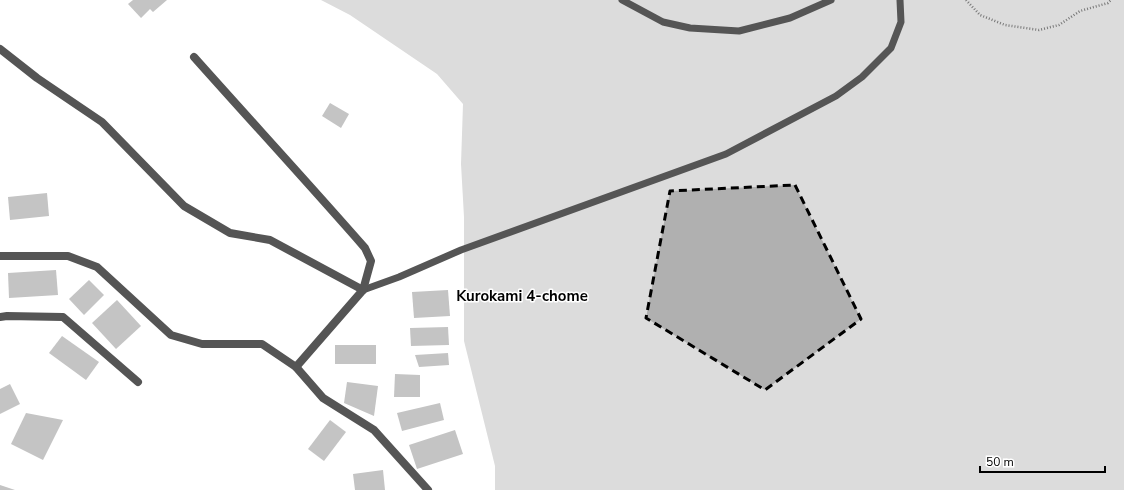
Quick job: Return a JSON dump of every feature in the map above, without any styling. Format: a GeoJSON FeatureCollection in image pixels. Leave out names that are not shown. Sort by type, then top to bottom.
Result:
{"type":"FeatureCollection","features":[{"type":"Feature","properties":{"kind":"street"},"geometry":{"type":"LineString","coordinates":[[0,49],[37,78],[102,122],[184,206],[230,233],[270,240],[363,290]]}},
{"type":"Feature","properties":{"kind":"street"},"geometry":{"type":"LineString","coordinates":[[194,57],[365,248],[371,261],[363,290],[296,367]]}},
{"type":"Feature","properties":{"kind":"street"},"geometry":{"type":"LineString","coordinates":[[0,256],[68,256],[97,267],[170,334],[202,344],[262,344],[296,367],[323,398],[374,430],[428,490]]}},
{"type":"Feature","properties":{"kind":"street"},"geometry":{"type":"LineString","coordinates":[[0,317],[63,317],[138,382]]}},
{"type":"Feature","properties":{"kind":"lane"},"geometry":{"type":"LineString","coordinates":[[622,0],[663,22],[690,28],[740,31],[790,18],[831,0]]}},
{"type":"Feature","properties":{"kind":"lane"},"geometry":{"type":"LineString","coordinates":[[363,290],[399,277],[461,250],[726,154],[836,96],[862,77],[891,48],[901,22],[900,0]]}},
{"type":"Feature","properties":{"kind":"path"},"geometry":{"type":"LineString","coordinates":[[966,0],[980,15],[1005,25],[1039,30],[1059,25],[1080,11],[1108,3],[1111,0]]}},
{"type":"Feature","properties":{"kind":"highlighted area"},"geometry":{"type":"Polygon","coordinates":[[[795,185],[861,319],[765,390],[646,318],[670,191],[795,185]]]}},
{"type":"Feature","properties":{"kind":"shaded area"},"geometry":{"type":"Polygon","coordinates":[[[321,0],[1124,0],[1124,490],[495,490],[495,466],[464,341],[464,217],[461,164],[463,104],[437,74],[350,15],[321,0]]]}},
{"type":"Feature","properties":{"kind":"building"},"geometry":{"type":"Polygon","coordinates":[[[133,0],[167,0],[153,12],[150,9],[141,18],[128,4],[133,0]]]}},
{"type":"Feature","properties":{"kind":"building"},"geometry":{"type":"Polygon","coordinates":[[[330,103],[349,114],[341,128],[322,116],[330,103]]]}},
{"type":"Feature","properties":{"kind":"building"},"geometry":{"type":"Polygon","coordinates":[[[47,193],[49,216],[10,220],[8,197],[47,193]]]}},
{"type":"Feature","properties":{"kind":"building"},"geometry":{"type":"Polygon","coordinates":[[[56,270],[58,295],[9,298],[8,273],[56,270]]]}},
{"type":"Feature","properties":{"kind":"building"},"geometry":{"type":"Polygon","coordinates":[[[89,280],[104,295],[84,315],[69,299],[89,280]]]}},
{"type":"Feature","properties":{"kind":"building"},"geometry":{"type":"Polygon","coordinates":[[[448,290],[450,316],[414,318],[412,292],[448,290]]]}},
{"type":"Feature","properties":{"kind":"building"},"geometry":{"type":"Polygon","coordinates":[[[117,300],[141,326],[116,349],[92,323],[117,300]]]}},
{"type":"Feature","properties":{"kind":"building"},"geometry":{"type":"Polygon","coordinates":[[[448,327],[449,345],[411,346],[410,328],[448,327]]]}},
{"type":"Feature","properties":{"kind":"building"},"geometry":{"type":"Polygon","coordinates":[[[62,336],[99,362],[86,380],[49,353],[62,336]]]}},
{"type":"Feature","properties":{"kind":"building"},"geometry":{"type":"Polygon","coordinates":[[[335,345],[376,345],[376,364],[335,364],[335,345]]]}},
{"type":"Feature","properties":{"kind":"building"},"geometry":{"type":"Polygon","coordinates":[[[448,353],[449,365],[419,367],[415,355],[448,353]]]}},
{"type":"Feature","properties":{"kind":"building"},"geometry":{"type":"Polygon","coordinates":[[[395,374],[420,375],[420,397],[394,397],[395,374]]]}},
{"type":"Feature","properties":{"kind":"building"},"geometry":{"type":"Polygon","coordinates":[[[347,382],[378,386],[374,416],[344,403],[347,382]]]}},
{"type":"Feature","properties":{"kind":"building"},"geometry":{"type":"Polygon","coordinates":[[[10,384],[20,404],[0,414],[0,389],[10,384]]]}},
{"type":"Feature","properties":{"kind":"building"},"geometry":{"type":"Polygon","coordinates":[[[440,403],[444,420],[402,431],[397,413],[440,403]]]}},
{"type":"Feature","properties":{"kind":"building"},"geometry":{"type":"Polygon","coordinates":[[[26,413],[63,420],[43,460],[11,444],[26,413]]]}},
{"type":"Feature","properties":{"kind":"building"},"geometry":{"type":"Polygon","coordinates":[[[330,420],[346,432],[324,461],[308,449],[330,420]]]}},
{"type":"Feature","properties":{"kind":"building"},"geometry":{"type":"Polygon","coordinates":[[[455,430],[463,454],[417,469],[409,445],[455,430]]]}},
{"type":"Feature","properties":{"kind":"building"},"geometry":{"type":"Polygon","coordinates":[[[383,470],[385,490],[355,490],[353,474],[383,470]]]}},
{"type":"Feature","properties":{"kind":"building"},"geometry":{"type":"Polygon","coordinates":[[[0,485],[15,490],[0,490],[0,485]]]}},
{"type":"Feature","properties":{"kind":"district","name":"Kurokami 4-chome"},"geometry":{"type":"Point","coordinates":[522,296]}}]}
